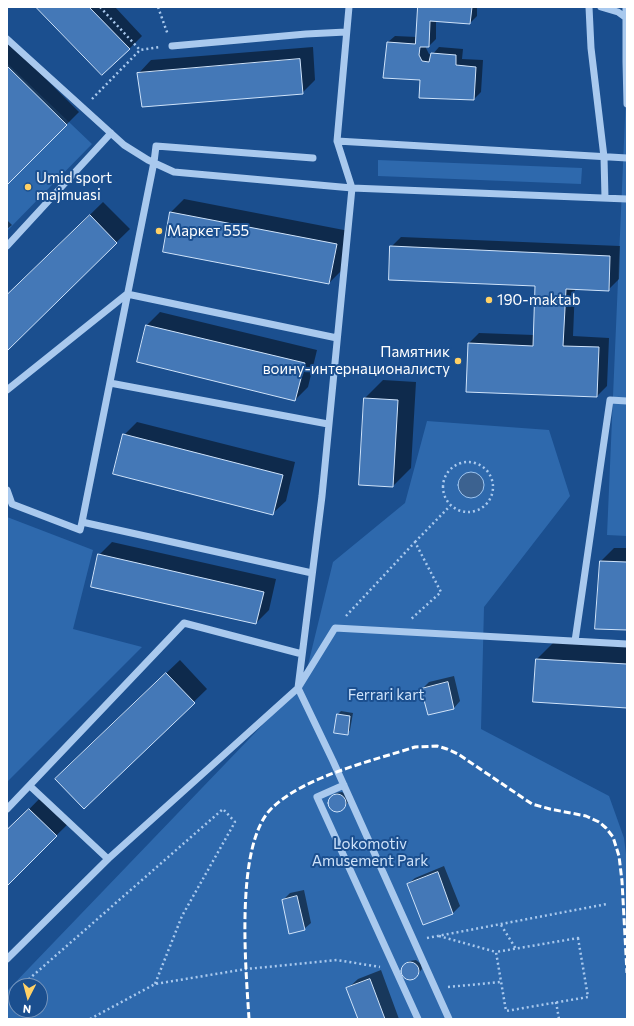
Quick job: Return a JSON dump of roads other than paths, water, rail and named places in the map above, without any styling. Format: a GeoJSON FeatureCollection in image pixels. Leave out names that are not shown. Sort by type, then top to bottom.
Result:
{"type":"FeatureCollection","features":[{"type":"Feature","properties":{"kind":"street"},"geometry":{"type":"LineString","coordinates":[[349,7],[337,141],[352,188],[322,496],[298,688],[333,760],[448,1019]]}},
{"type":"Feature","properties":{"kind":"street"},"geometry":{"type":"LineString","coordinates":[[589,7],[591,48],[604,157],[605,198]]}},
{"type":"Feature","properties":{"kind":"street"},"geometry":{"type":"LineString","coordinates":[[601,7],[618,12],[625,17]]}},
{"type":"Feature","properties":{"kind":"street"},"geometry":{"type":"LineString","coordinates":[[626,7],[627,104]]}},
{"type":"Feature","properties":{"kind":"street"},"geometry":{"type":"LineString","coordinates":[[172,46],[306,34],[346,32]]}},
{"type":"Feature","properties":{"kind":"street"},"geometry":{"type":"LineString","coordinates":[[7,39],[124,145],[174,172],[352,188],[627,199]]}},
{"type":"Feature","properties":{"kind":"street"},"geometry":{"type":"LineString","coordinates":[[7,246],[111,133]]}},
{"type":"Feature","properties":{"kind":"street"},"geometry":{"type":"LineString","coordinates":[[337,141],[627,158]]}},
{"type":"Feature","properties":{"kind":"street"},"geometry":{"type":"LineString","coordinates":[[7,490],[12,504],[80,530],[156,146],[313,158]]}},
{"type":"Feature","properties":{"kind":"street"},"geometry":{"type":"LineString","coordinates":[[127,294],[337,338]]}},
{"type":"Feature","properties":{"kind":"street"},"geometry":{"type":"LineString","coordinates":[[7,390],[127,294]]}},
{"type":"Feature","properties":{"kind":"street"},"geometry":{"type":"LineString","coordinates":[[110,383],[328,424]]}},
{"type":"Feature","properties":{"kind":"street"},"geometry":{"type":"LineString","coordinates":[[575,641],[610,400],[627,401]]}},
{"type":"Feature","properties":{"kind":"street"},"geometry":{"type":"LineString","coordinates":[[82,522],[312,573]]}},
{"type":"Feature","properties":{"kind":"street"},"geometry":{"type":"LineString","coordinates":[[7,809],[184,623],[302,654]]}},
{"type":"Feature","properties":{"kind":"street"},"geometry":{"type":"LineString","coordinates":[[7,959],[108,859],[298,688],[335,628],[627,644]]}},
{"type":"Feature","properties":{"kind":"street"},"geometry":{"type":"LineString","coordinates":[[344,785],[317,797],[418,1019]]}},
{"type":"Feature","properties":{"kind":"street"},"geometry":{"type":"LineString","coordinates":[[30,786],[108,859]]}},
{"type":"Feature","properties":{"kind":"railway"},"geometry":{"type":"LineString","coordinates":[[249,1019],[246,970],[245,907],[247,876],[252,848],[261,824],[273,807],[287,796],[303,787],[340,771],[415,747],[437,746],[447,749],[458,754],[532,804],[586,816],[599,822],[606,828],[613,837],[619,856],[622,881],[627,973]]}},
{"type":"Feature","properties":{"kind":"place","name":"Umid sport majmuasi"},"geometry":{"type":"Point","coordinates":[28,187]}},
{"type":"Feature","properties":{"kind":"place","name":"Маркет 555"},"geometry":{"type":"Point","coordinates":[159,231]}},
{"type":"Feature","properties":{"kind":"place","name":"190-maktab"},"geometry":{"type":"Point","coordinates":[489,300]}},
{"type":"Feature","properties":{"kind":"place","name":"Памятник воину-интернационалисту"},"geometry":{"type":"Point","coordinates":[458,361]}},
{"type":"Feature","properties":{"kind":"park label","name":"Ferrari kart"},"geometry":{"type":"Point","coordinates":[386,695]}},
{"type":"Feature","properties":{"kind":"park label","name":"Lokomotiv Amusement Park"},"geometry":{"type":"Point","coordinates":[370,852]}}]}
